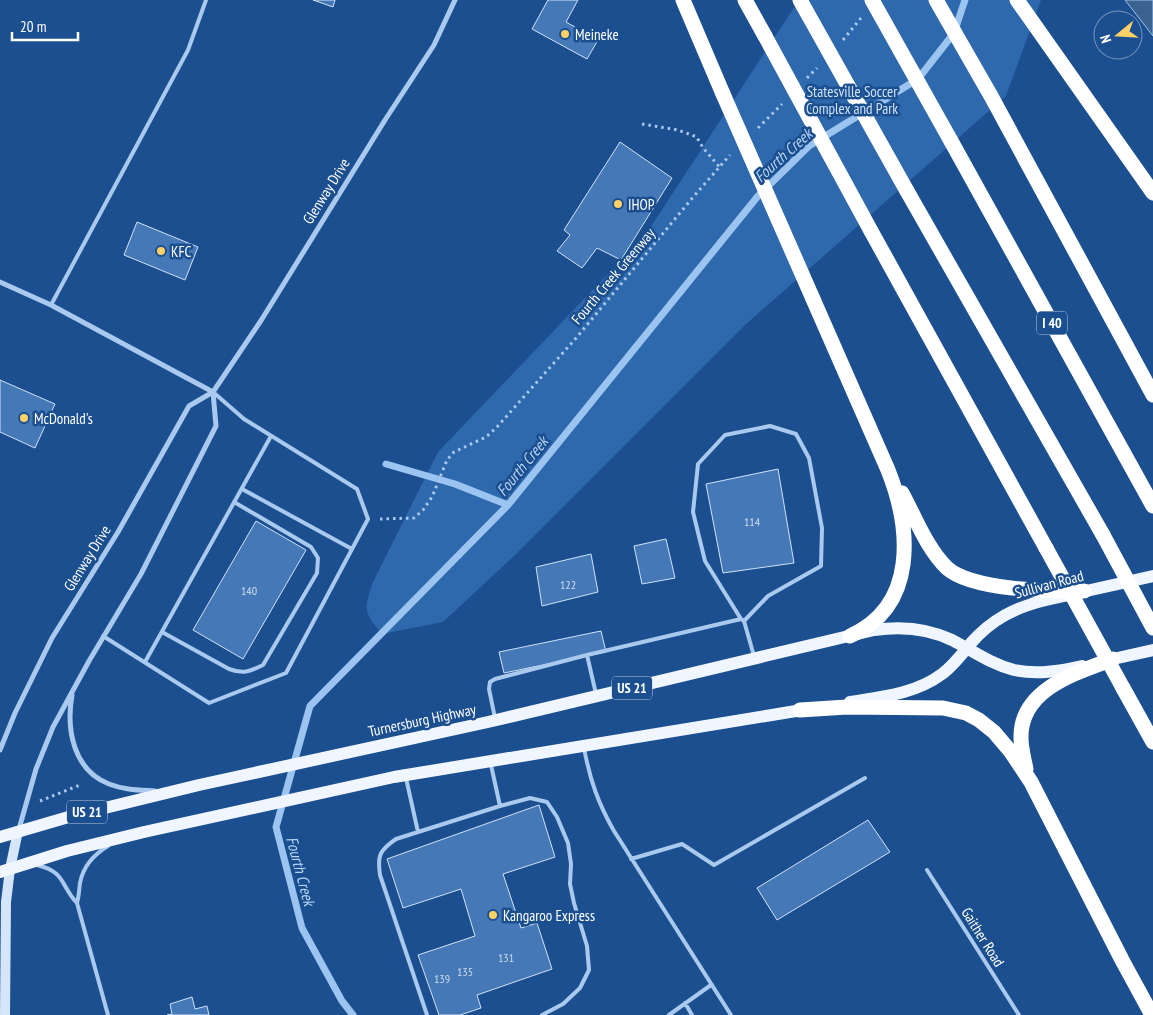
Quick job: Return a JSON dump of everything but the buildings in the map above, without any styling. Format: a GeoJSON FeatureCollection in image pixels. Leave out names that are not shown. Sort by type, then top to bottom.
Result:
{"type":"FeatureCollection","features":[{"type":"Feature","properties":{"kind":"highway"},"geometry":{"type":"LineString","coordinates":[[683,0],[880,452],[900,507],[904,544],[902,570],[897,591],[884,610],[866,627],[850,636]]}},
{"type":"Feature","properties":{"kind":"highway"},"geometry":{"type":"LineString","coordinates":[[745,0],[1153,742]]}},
{"type":"Feature","properties":{"kind":"highway"},"geometry":{"type":"LineString","coordinates":[[800,0],[1103,535],[1153,628]]}},
{"type":"Feature","properties":{"kind":"highway","name":"I 40"},"geometry":{"type":"LineString","coordinates":[[872,0],[1153,506]]}},
{"type":"Feature","properties":{"kind":"highway"},"geometry":{"type":"LineString","coordinates":[[936,0],[991,96],[1153,395]]}},
{"type":"Feature","properties":{"kind":"highway"},"geometry":{"type":"LineString","coordinates":[[1016,0],[1153,193]]}},
{"type":"Feature","properties":{"kind":"highway"},"geometry":{"type":"LineString","coordinates":[[880,452],[930,546],[943,563],[953,572],[963,578],[1006,587],[1049,591],[1084,591]]}},
{"type":"Feature","properties":{"kind":"highway"},"geometry":{"type":"LineString","coordinates":[[1034,788],[1025,763],[1021,738],[1025,719],[1031,707],[1044,692],[1056,683],[1113,659]]}},
{"type":"Feature","properties":{"kind":"highway"},"geometry":{"type":"LineString","coordinates":[[800,710],[847,707],[943,708],[959,711],[979,720],[1000,738],[1034,788],[1152,1015]]}},
{"type":"Feature","properties":{"kind":"main road","name":"Sullivan Road"},"geometry":{"type":"LineString","coordinates":[[800,710],[889,696],[916,688],[944,673],[987,627],[1014,609],[1153,576]]}},
{"type":"Feature","properties":{"kind":"main road","name":"US 21"},"geometry":{"type":"LineString","coordinates":[[850,636],[882,628],[914,629],[930,632],[1002,667],[1024,672],[1058,671],[1153,650]]}},
{"type":"Feature","properties":{"kind":"main road","name":"Turnersburg Highway"},"geometry":{"type":"LineString","coordinates":[[0,837],[175,790],[412,739],[850,636]]}},
{"type":"Feature","properties":{"kind":"main road","name":"US 21"},"geometry":{"type":"LineString","coordinates":[[9,869],[67,851],[148,831],[400,777],[800,710]]}},
{"type":"Feature","properties":{"kind":"street","name":"Glenway Drive"},"geometry":{"type":"LineString","coordinates":[[0,750],[15,712],[52,638],[118,532],[190,406],[213,392],[262,319],[385,120],[434,45],[455,0]]}},
{"type":"Feature","properties":{"kind":"street"},"geometry":{"type":"LineString","coordinates":[[0,282],[51,305],[213,392],[216,426],[141,574],[73,688],[53,727],[32,782],[9,869],[5,910],[5,1015]]}},
{"type":"Feature","properties":{"kind":"street"},"geometry":{"type":"LineString","coordinates":[[73,688],[69,716],[71,734],[75,750],[90,772],[108,784],[118,787],[140,790],[175,790]]}},
{"type":"Feature","properties":{"kind":"lane"},"geometry":{"type":"LineString","coordinates":[[51,305],[188,50],[206,0]]}},
{"type":"Feature","properties":{"kind":"lane"},"geometry":{"type":"LineString","coordinates":[[103,636],[209,703],[286,673],[368,519],[356,488],[244,419],[213,392]]}},
{"type":"Feature","properties":{"kind":"lane"},"geometry":{"type":"LineString","coordinates":[[495,720],[490,682],[495,679],[587,655],[743,620],[768,596],[821,566],[822,528],[808,458],[796,434],[770,426],[725,435],[698,464],[693,512],[705,561],[743,620],[755,658]]}},
{"type":"Feature","properties":{"kind":"lane"},"geometry":{"type":"LineString","coordinates":[[145,662],[272,436]]}},
{"type":"Feature","properties":{"kind":"lane"},"geometry":{"type":"LineString","coordinates":[[242,489],[352,549]]}},
{"type":"Feature","properties":{"kind":"lane"},"geometry":{"type":"LineString","coordinates":[[162,632],[229,669],[240,673],[252,670],[263,665],[317,573],[318,558],[311,547],[234,502]]}},
{"type":"Feature","properties":{"kind":"lane"},"geometry":{"type":"LineString","coordinates":[[587,655],[596,696]]}},
{"type":"Feature","properties":{"kind":"lane"},"geometry":{"type":"LineString","coordinates":[[584,746],[591,780],[599,804],[631,859],[731,1015]]}},
{"type":"Feature","properties":{"kind":"lane"},"geometry":{"type":"LineString","coordinates":[[490,761],[500,806]]}},
{"type":"Feature","properties":{"kind":"lane"},"geometry":{"type":"LineString","coordinates":[[400,777],[418,832]]}},
{"type":"Feature","properties":{"kind":"lane"},"geometry":{"type":"LineString","coordinates":[[631,859],[682,844],[714,865],[865,778]]}},
{"type":"Feature","properties":{"kind":"lane"},"geometry":{"type":"LineString","coordinates":[[427,1015],[380,875],[378,864],[383,848],[396,839],[530,798],[547,802],[557,817],[568,843],[571,864],[570,884],[587,946],[589,970],[580,988],[563,1004],[542,1015]]}},
{"type":"Feature","properties":{"kind":"lane"},"geometry":{"type":"LineString","coordinates":[[76,903],[79,897],[80,881],[90,861],[108,846],[148,831]]}},
{"type":"Feature","properties":{"kind":"lane"},"geometry":{"type":"LineString","coordinates":[[9,869],[37,866],[53,871],[61,879],[76,903],[108,1015]]}},
{"type":"Feature","properties":{"kind":"lane","name":"Gaither Road"},"geometry":{"type":"LineString","coordinates":[[927,870],[1019,1015]]}},
{"type":"Feature","properties":{"kind":"lane"},"geometry":{"type":"LineString","coordinates":[[669,1015],[712,985]]}},
{"type":"Feature","properties":{"kind":"lane"},"geometry":{"type":"LineString","coordinates":[[685,1003],[692,1015]]}},
{"type":"Feature","properties":{"kind":"path"},"geometry":{"type":"LineString","coordinates":[[838,45],[863,15]]}},
{"type":"Feature","properties":{"kind":"path"},"geometry":{"type":"LineString","coordinates":[[805,80],[818,67]]}},
{"type":"Feature","properties":{"kind":"path"},"geometry":{"type":"LineString","coordinates":[[758,128],[785,101]]}},
{"type":"Feature","properties":{"kind":"path"},"geometry":{"type":"LineString","coordinates":[[642,124],[678,130],[697,137],[700,146],[720,168]]}},
{"type":"Feature","properties":{"kind":"path","name":"Fourth Creek Greenway"},"geometry":{"type":"LineString","coordinates":[[368,519],[414,518],[423,510],[432,497],[447,460],[454,452],[486,437],[497,427],[577,337],[694,196],[731,155]]}},
{"type":"Feature","properties":{"kind":"path"},"geometry":{"type":"LineString","coordinates":[[37,802],[80,786]]}},
{"type":"Feature","properties":{"kind":"green space","name":"Statesville Soccer Complex and Park"},"geometry":{"type":"Polygon","coordinates":[[[799,0],[1041,0],[1006,96],[745,325],[515,555],[443,622],[382,634],[368,615],[367,605],[370,591],[438,452],[646,234],[799,0]]]}},
{"type":"Feature","properties":{"kind":"shaded area"},"geometry":{"type":"Polygon","coordinates":[[[1125,0],[1153,0],[1153,36],[1143,23],[1143,10],[1133,10],[1125,0]]]}},
{"type":"Feature","properties":{"kind":"waterway","name":"Fourth Creek"},"geometry":{"type":"LineString","coordinates":[[353,1015],[342,1001],[302,928],[276,827],[310,706],[508,505],[758,196],[809,146],[918,79],[954,33],[965,0]]}},
{"type":"Feature","properties":{"kind":"waterway"},"geometry":{"type":"LineString","coordinates":[[386,464],[455,484],[508,505]]}},
{"type":"Feature","properties":{"kind":"place","name":"Meineke"},"geometry":{"type":"Point","coordinates":[565,34]}},
{"type":"Feature","properties":{"kind":"place","name":"IHOP"},"geometry":{"type":"Point","coordinates":[618,204]}},
{"type":"Feature","properties":{"kind":"place","name":"KFC"},"geometry":{"type":"Point","coordinates":[161,251]}},
{"type":"Feature","properties":{"kind":"place","name":"McDonald's"},"geometry":{"type":"Point","coordinates":[24,418]}},
{"type":"Feature","properties":{"kind":"place","name":"Kangaroo Express"},"geometry":{"type":"Point","coordinates":[493,915]}}]}
